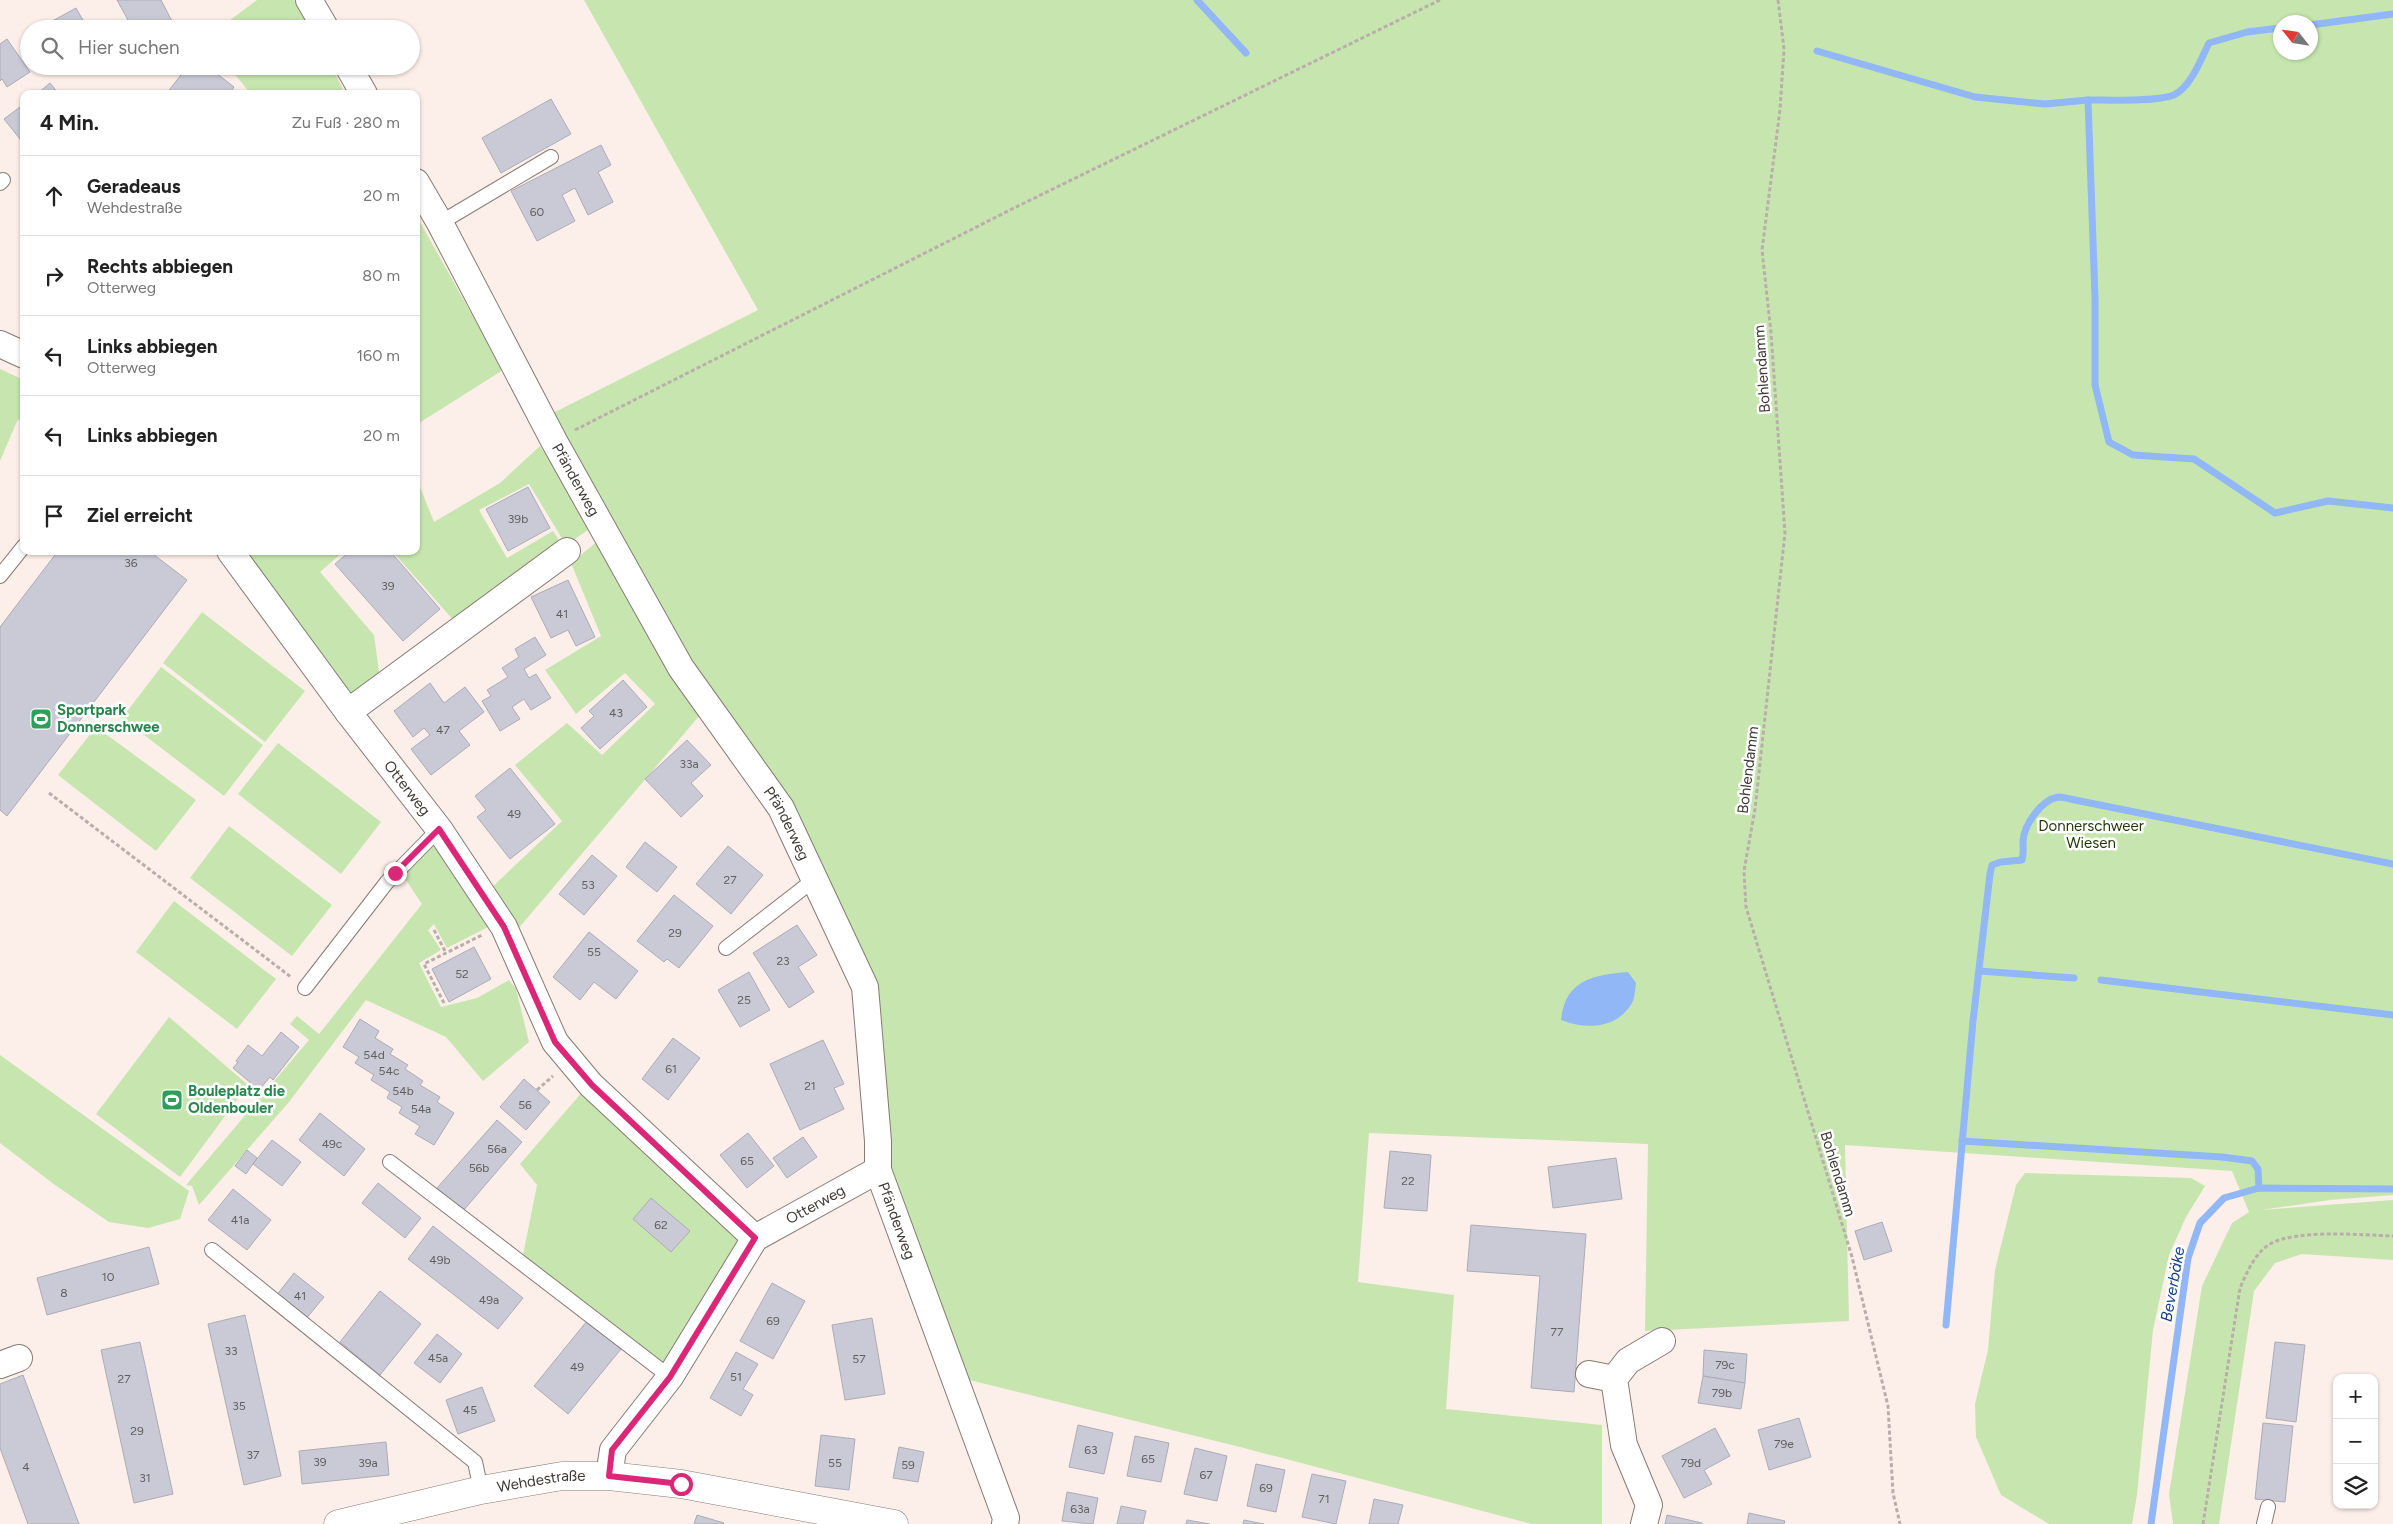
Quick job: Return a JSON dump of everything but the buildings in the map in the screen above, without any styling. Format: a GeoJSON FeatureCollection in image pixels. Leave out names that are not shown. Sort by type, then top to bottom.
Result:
{"type":"FeatureCollection","features":[{"type":"Feature","properties":{"kind":"street"},"geometry":{"type":"LineString","coordinates":[[309,0],[321,20]]}},
{"type":"Feature","properties":{"kind":"street"},"geometry":{"type":"LineString","coordinates":[[353,75],[362,90]]}},
{"type":"Feature","properties":{"kind":"street","name":"Pfänderweg"},"geometry":{"type":"LineString","coordinates":[[420,189],[440,222],[554,441],[681,668],[781,808],[865,987],[878,1140],[878,1170],[1006,1518],[1005,1524]]}},
{"type":"Feature","properties":{"kind":"street"},"geometry":{"type":"LineString","coordinates":[[0,344],[20,353]]}},
{"type":"Feature","properties":{"kind":"street"},"geometry":{"type":"LineString","coordinates":[[348,712],[567,551]]}},
{"type":"Feature","properties":{"kind":"street","name":"Otterweg"},"geometry":{"type":"LineString","coordinates":[[233,555],[348,712],[439,829],[502,924],[555,1042],[592,1085],[755,1238]]}},
{"type":"Feature","properties":{"kind":"street","name":"Otterweg"},"geometry":{"type":"LineString","coordinates":[[609,1476],[612,1450],[670,1377],[755,1238],[878,1170]]}},
{"type":"Feature","properties":{"kind":"street"},"geometry":{"type":"LineString","coordinates":[[1644,1524],[1649,1505],[1624,1445],[1602,1376],[1662,1341]]}},
{"type":"Feature","properties":{"kind":"street","name":"Wehdestraße"},"geometry":{"type":"LineString","coordinates":[[338,1524],[391,1519],[481,1490],[562,1476],[609,1476],[681,1484],[881,1523]]}},
{"type":"Feature","properties":{"kind":"lane"},"geometry":{"type":"LineString","coordinates":[[440,222],[551,157]]}},
{"type":"Feature","properties":{"kind":"lane"},"geometry":{"type":"LineString","coordinates":[[0,576],[20,551]]}},
{"type":"Feature","properties":{"kind":"lane"},"geometry":{"type":"LineString","coordinates":[[305,988],[387,882],[439,829]]}},
{"type":"Feature","properties":{"kind":"lane"},"geometry":{"type":"LineString","coordinates":[[726,948],[815,880]]}},
{"type":"Feature","properties":{"kind":"lane"},"geometry":{"type":"LineString","coordinates":[[390,1162],[670,1377]]}},
{"type":"Feature","properties":{"kind":"lane"},"geometry":{"type":"LineString","coordinates":[[212,1250],[475,1462],[481,1490]]}},
{"type":"Feature","properties":{"kind":"lane"},"geometry":{"type":"LineString","coordinates":[[2264,1524],[2268,1507]]}},
{"type":"Feature","properties":{"kind":"path"},"geometry":{"type":"LineString","coordinates":[[554,441],[1014,208],[1440,0]]}},
{"type":"Feature","properties":{"kind":"path","name":"Bohlendamm"},"geometry":{"type":"LineString","coordinates":[[1778,0],[1784,49],[1780,110],[1762,250],[1771,333],[1785,532],[1756,809],[1744,871],[1746,906],[1856,1276],[1888,1406],[1893,1493],[1900,1524]]}},
{"type":"Feature","properties":{"kind":"path"},"geometry":{"type":"LineString","coordinates":[[49,792],[305,988]]}},
{"type":"Feature","properties":{"kind":"path"},"geometry":{"type":"LineString","coordinates":[[444,1003],[424,964],[502,924]]}},
{"type":"Feature","properties":{"kind":"path"},"geometry":{"type":"LineString","coordinates":[[434,930],[446,953]]}},
{"type":"Feature","properties":{"kind":"path"},"geometry":{"type":"LineString","coordinates":[[2203,1524],[2240,1288],[2252,1262],[2270,1244],[2301,1235],[2393,1236]]}},
{"type":"Feature","properties":{"kind":"green space"},"geometry":{"type":"Polygon","coordinates":[[[257,0],[294,0],[305,20],[230,20],[257,0]]]}},
{"type":"Feature","properties":{"kind":"green space","name":"Donnerschweer Wiesen"},"geometry":{"type":"Polygon","coordinates":[[[584,0],[2393,0],[2393,1195],[2330,1200],[2261,1210],[2393,1200],[2393,1260],[2302,1254],[2275,1263],[2254,1291],[2219,1524],[2173,1524],[2169,1494],[2202,1286],[2232,1223],[2249,1212],[2232,1171],[1845,1145],[1849,1321],[1645,1331],[1648,1144],[1369,1133],[1358,1282],[1454,1295],[1446,1409],[1602,1425],[1602,1524],[1532,1524],[1244,1448],[957,1377],[886,1156],[872,980],[684,662],[551,414],[758,310],[584,0]]]}},
{"type":"Feature","properties":{"kind":"green space"},"geometry":{"type":"Polygon","coordinates":[[[235,75],[336,75],[343,89],[341,90],[248,90],[235,75]]]}},
{"type":"Feature","properties":{"kind":"green space"},"geometry":{"type":"Polygon","coordinates":[[[420,222],[503,370],[420,422],[420,222]]]}},
{"type":"Feature","properties":{"kind":"green space"},"geometry":{"type":"Polygon","coordinates":[[[0,369],[20,378],[20,420],[18,419],[0,461],[0,369]]]}},
{"type":"Feature","properties":{"kind":"green space"},"geometry":{"type":"Polygon","coordinates":[[[540,446],[594,526],[566,545],[529,484],[479,510],[507,558],[553,531],[563,546],[456,623],[396,555],[420,555],[420,487],[434,522],[500,483],[540,446]]]}},
{"type":"Feature","properties":{"kind":"green space"},"geometry":{"type":"Polygon","coordinates":[[[599,540],[700,715],[517,930],[488,891],[562,821],[515,765],[567,723],[602,755],[655,704],[625,673],[576,714],[545,670],[601,636],[571,563],[599,540]]]}},
{"type":"Feature","properties":{"kind":"green space"},"geometry":{"type":"Polygon","coordinates":[[[244,555],[339,555],[320,572],[374,635],[380,679],[351,702],[244,555]]]}},
{"type":"Feature","properties":{"kind":"green space"},"geometry":{"type":"Polygon","coordinates":[[[202,612],[305,691],[265,742],[163,663],[202,612]]]}},
{"type":"Feature","properties":{"kind":"green space"},"geometry":{"type":"Polygon","coordinates":[[[161,667],[263,745],[224,796],[122,718],[161,667]]]}},
{"type":"Feature","properties":{"kind":"green space"},"geometry":{"type":"Polygon","coordinates":[[[96,727],[196,800],[156,851],[58,775],[96,727]]]}},
{"type":"Feature","properties":{"kind":"green space"},"geometry":{"type":"Polygon","coordinates":[[[278,743],[381,822],[341,874],[238,794],[278,743]]]}},
{"type":"Feature","properties":{"kind":"green space"},"geometry":{"type":"Polygon","coordinates":[[[229,826],[332,905],[292,956],[190,878],[229,826]]]}},
{"type":"Feature","properties":{"kind":"green space"},"geometry":{"type":"Polygon","coordinates":[[[438,837],[496,923],[447,948],[434,924],[428,930],[441,950],[419,963],[441,1007],[477,998],[509,980],[516,989],[529,1042],[483,1081],[446,1037],[366,1000],[289,1102],[199,1205],[192,1186],[186,1185],[309,1040],[290,1024],[297,1016],[319,1034],[422,904],[402,874],[438,837]]]}},
{"type":"Feature","properties":{"kind":"green space"},"geometry":{"type":"Polygon","coordinates":[[[174,901],[276,979],[237,1029],[136,952],[174,901]]]}},
{"type":"Feature","properties":{"kind":"green space","name":"Bouleplatz die Oldenbouler"},"geometry":{"type":"Polygon","coordinates":[[[169,1017],[248,1085],[180,1177],[96,1114],[169,1017]]]}},
{"type":"Feature","properties":{"kind":"green space"},"geometry":{"type":"Polygon","coordinates":[[[0,1055],[189,1191],[180,1219],[148,1228],[109,1222],[55,1185],[0,1143],[0,1055]]]}},
{"type":"Feature","properties":{"kind":"green space"},"geometry":{"type":"Polygon","coordinates":[[[584,1090],[746,1241],[665,1368],[523,1255],[537,1185],[520,1164],[584,1090]]]}},
{"type":"Feature","properties":{"kind":"green space"},"geometry":{"type":"Polygon","coordinates":[[[2025,1173],[2191,1178],[2205,1186],[2186,1217],[2169,1255],[2153,1330],[2137,1495],[2132,1524],[2049,1524],[2001,1495],[1976,1437],[1975,1404],[1988,1350],[1995,1270],[2016,1185],[2025,1173]]]}},
{"type":"Feature","properties":{"kind":"water"},"geometry":{"type":"Polygon","coordinates":[[[1628,972],[1636,983],[1634,996],[1626,1012],[1618,1018],[1600,1025],[1590,1026],[1561,1020],[1568,996],[1583,982],[1603,975],[1628,972]]]}},
{"type":"Feature","properties":{"kind":"waterway"},"geometry":{"type":"LineString","coordinates":[[1197,0],[1246,53]]}},
{"type":"Feature","properties":{"kind":"waterway"},"geometry":{"type":"LineString","coordinates":[[2318,24],[2393,14]]}},
{"type":"Feature","properties":{"kind":"waterway"},"geometry":{"type":"LineString","coordinates":[[2273,29],[2247,32],[2209,43],[2186,86],[2174,95],[2144,100],[2088,100],[2095,298],[2095,385],[2109,442],[2133,455],[2194,459],[2275,513],[2328,501],[2393,508]]}},
{"type":"Feature","properties":{"kind":"waterway"},"geometry":{"type":"LineString","coordinates":[[1817,51],[1975,97],[2045,104],[2088,100]]}},
{"type":"Feature","properties":{"kind":"waterway"},"geometry":{"type":"LineString","coordinates":[[1946,1325],[1973,1021],[1990,874],[1992,865],[2022,860],[2024,835],[2034,814],[2052,799],[2063,797],[2393,864]]}},
{"type":"Feature","properties":{"kind":"waterway"},"geometry":{"type":"LineString","coordinates":[[1979,971],[2074,978]]}},
{"type":"Feature","properties":{"kind":"waterway"},"geometry":{"type":"LineString","coordinates":[[2101,980],[2393,1015]]}},
{"type":"Feature","properties":{"kind":"waterway"},"geometry":{"type":"LineString","coordinates":[[1962,1141],[2222,1157],[2252,1161],[2258,1169],[2259,1188]]}},
{"type":"Feature","properties":{"kind":"waterway","name":"Beverbäke"},"geometry":{"type":"LineString","coordinates":[[2151,1524],[2188,1258],[2200,1223],[2224,1198],[2259,1188],[2393,1189]]}},
{"type":"Feature","properties":{"kind":"place","name":"Sportpark Donnerschwee"},"geometry":{"type":"Point","coordinates":[41,719]}},
{"type":"Feature","properties":{"kind":"place","name":"Bouleplatz die Oldenbouler"},"geometry":{"type":"Point","coordinates":[172,1100]}},
{"type":"Feature","properties":{"kind":"route"},"geometry":{"type":"LineString","coordinates":[[395,873],[439,829],[504,927],[529,988],[555,1042],[592,1085],[755,1238],[670,1377],[612,1450],[609,1476],[681,1484]]}}]}
